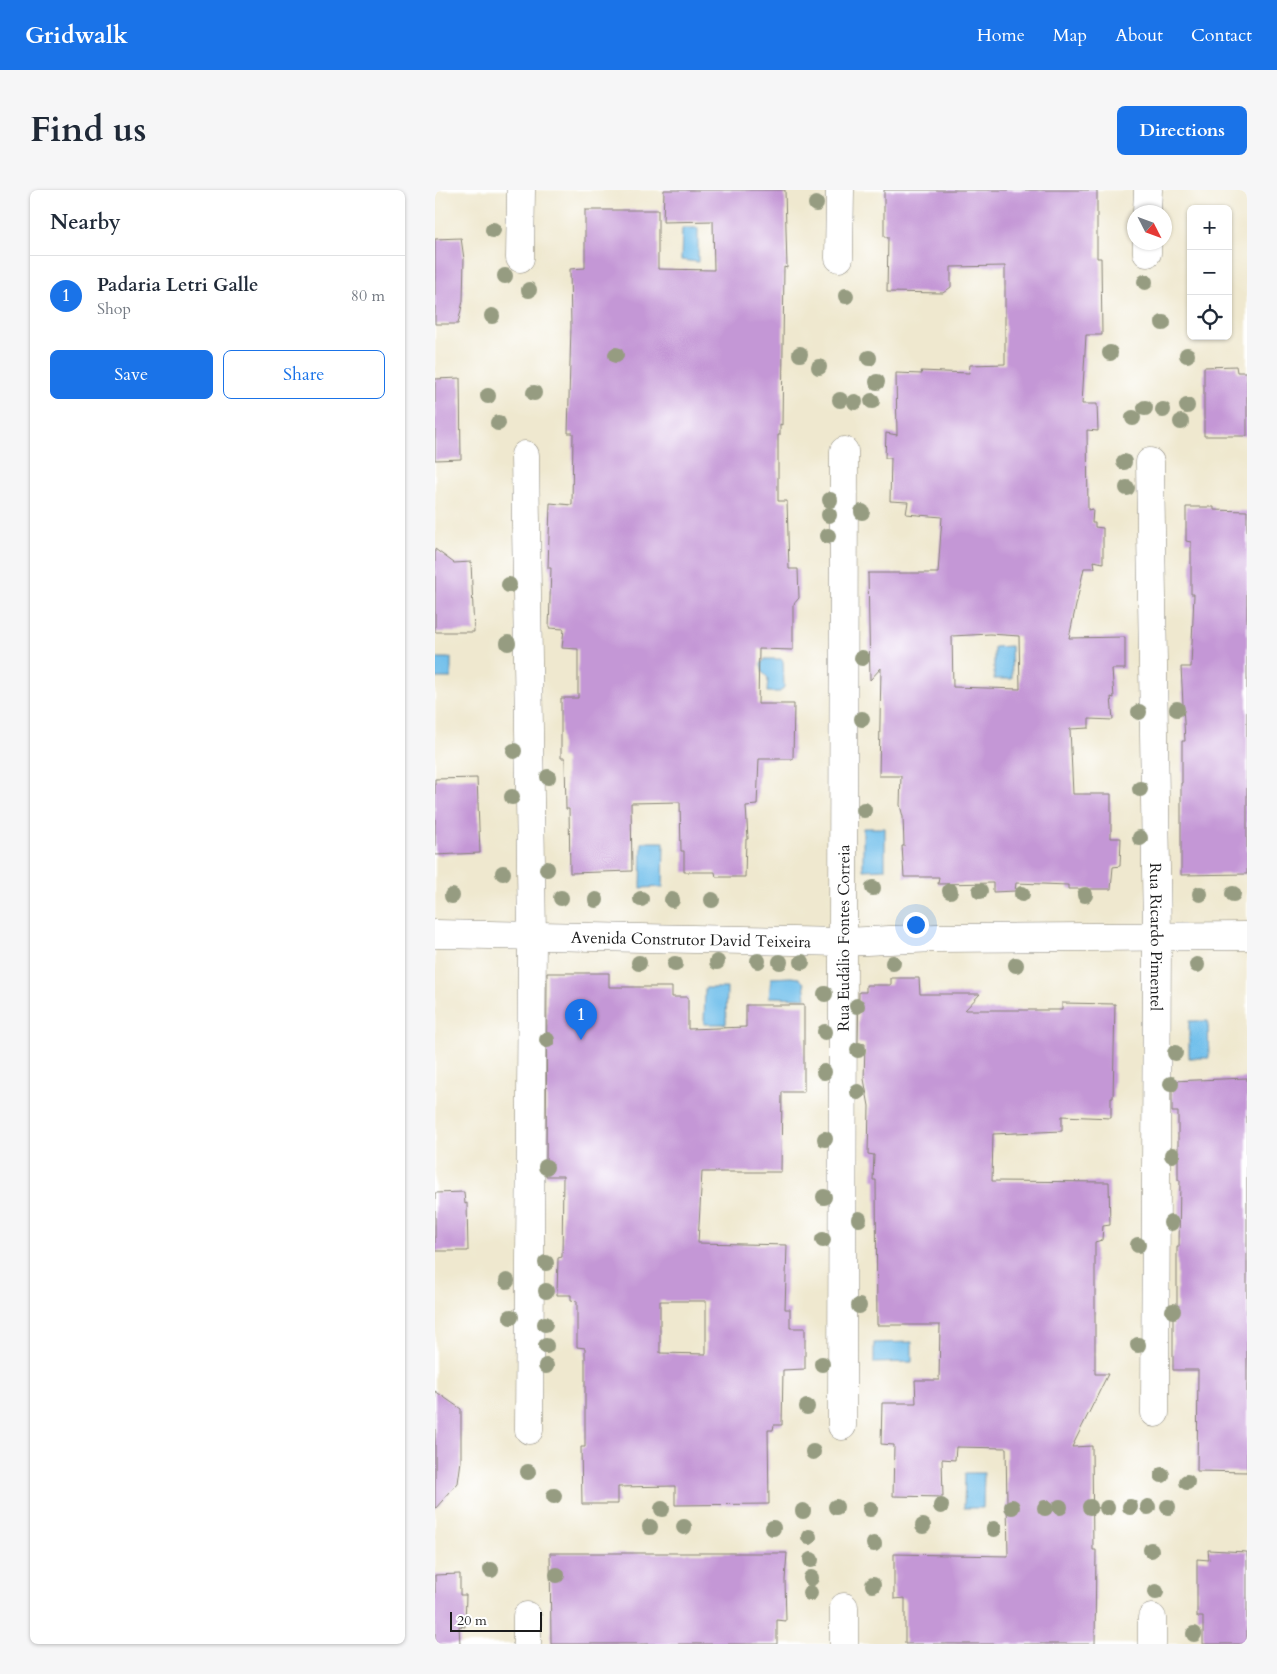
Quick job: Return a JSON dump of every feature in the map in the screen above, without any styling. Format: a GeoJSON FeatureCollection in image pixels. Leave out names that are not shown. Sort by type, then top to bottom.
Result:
{"type":"FeatureCollection","features":[{"type":"Feature","properties":{"kind":"street"},"geometry":{"type":"LineString","coordinates":[[520,258],[521,190]]}},
{"type":"Feature","properties":{"kind":"street"},"geometry":{"type":"LineString","coordinates":[[839,258],[840,190]]}},
{"type":"Feature","properties":{"kind":"street"},"geometry":{"type":"LineString","coordinates":[[1147,190],[1147,205]]}},
{"type":"Feature","properties":{"kind":"street","name":"Rua Eudálio Fontes Correia"},"geometry":{"type":"LineString","coordinates":[[842,1426],[843,451]]}},
{"type":"Feature","properties":{"kind":"street"},"geometry":{"type":"LineString","coordinates":[[525,455],[532,935],[529,1430]]}},
{"type":"Feature","properties":{"kind":"street","name":"Rua Ricardo Pimentel"},"geometry":{"type":"LineString","coordinates":[[1150,462],[1157,935],[1155,1413]]}},
{"type":"Feature","properties":{"kind":"street","name":"Avenida Construtor David Teixeira"},"geometry":{"type":"LineString","coordinates":[[435,934],[843,942],[937,938],[1157,935],[1247,936]]}},
{"type":"Feature","properties":{"kind":"street"},"geometry":{"type":"LineString","coordinates":[[844,1607],[844,1644]]}},
{"type":"Feature","properties":{"kind":"street"},"geometry":{"type":"LineString","coordinates":[[527,1616],[527,1644]]}},
{"type":"Feature","properties":{"kind":"water"},"geometry":{"type":"Polygon","coordinates":[[[682,228],[698,228],[698,262],[681,260],[682,228]]]}},
{"type":"Feature","properties":{"kind":"water"},"geometry":{"type":"Polygon","coordinates":[[[1011,646],[1012,679],[994,679],[994,647],[1011,646]]]}},
{"type":"Feature","properties":{"kind":"water"},"geometry":{"type":"Polygon","coordinates":[[[435,658],[451,658],[451,678],[435,678],[435,658]]]}},
{"type":"Feature","properties":{"kind":"water"},"geometry":{"type":"Polygon","coordinates":[[[765,659],[781,659],[783,661],[784,687],[780,692],[767,692],[768,678],[763,673],[761,664],[765,659]]]}},
{"type":"Feature","properties":{"kind":"water"},"geometry":{"type":"Polygon","coordinates":[[[863,828],[885,828],[885,869],[863,870],[863,828]]]}},
{"type":"Feature","properties":{"kind":"water"},"geometry":{"type":"Polygon","coordinates":[[[642,842],[664,842],[663,887],[641,888],[642,842]]]}},
{"type":"Feature","properties":{"kind":"water"},"geometry":{"type":"Polygon","coordinates":[[[771,978],[799,978],[804,983],[806,998],[769,997],[771,978]]]}},
{"type":"Feature","properties":{"kind":"water"},"geometry":{"type":"Polygon","coordinates":[[[705,988],[727,988],[726,1024],[704,1024],[705,988]]]}},
{"type":"Feature","properties":{"kind":"water"},"geometry":{"type":"Polygon","coordinates":[[[1189,1021],[1208,1021],[1209,1058],[1189,1058],[1189,1021]]]}},
{"type":"Feature","properties":{"kind":"water"},"geometry":{"type":"Polygon","coordinates":[[[912,1342],[912,1362],[874,1363],[874,1343],[912,1342]]]}},
{"type":"Feature","properties":{"kind":"water"},"geometry":{"type":"Polygon","coordinates":[[[965,1473],[984,1473],[983,1508],[964,1508],[965,1473]]]}},
{"type":"Feature","properties":{"kind":"building"},"geometry":{"type":"Polygon","coordinates":[[[664,190],[785,190],[787,268],[784,267],[782,425],[780,424],[780,435],[778,435],[778,501],[787,501],[789,569],[798,569],[799,598],[793,605],[793,650],[759,649],[758,704],[794,704],[793,759],[759,759],[757,805],[746,806],[748,839],[746,839],[745,877],[716,877],[715,872],[684,872],[684,851],[681,851],[680,802],[631,803],[632,871],[570,873],[569,809],[566,809],[565,758],[561,758],[561,698],[578,698],[578,649],[562,648],[564,629],[549,628],[551,568],[548,568],[550,503],[572,505],[573,433],[568,433],[571,327],[570,269],[585,268],[585,210],[658,210],[658,269],[714,270],[713,221],[663,222],[664,190]]]}},
{"type":"Feature","properties":{"kind":"building"},"geometry":{"type":"Polygon","coordinates":[[[884,190],[1097,190],[1097,258],[1101,258],[1102,335],[1086,335],[1082,404],[1097,404],[1098,431],[1087,430],[1088,510],[1093,509],[1092,523],[1095,523],[1095,527],[1103,528],[1103,563],[1094,561],[1095,568],[1084,568],[1069,638],[1125,637],[1125,669],[1112,669],[1114,698],[1111,697],[1113,720],[1089,719],[1089,728],[1070,729],[1073,794],[1111,794],[1111,838],[1121,838],[1120,866],[1113,867],[1111,889],[1068,889],[1068,885],[1016,883],[1015,891],[993,892],[993,883],[938,884],[939,877],[904,877],[903,817],[900,805],[901,776],[879,776],[881,668],[870,680],[868,573],[938,573],[942,517],[906,514],[908,502],[890,501],[891,458],[885,458],[886,433],[897,435],[896,373],[922,374],[921,371],[969,373],[970,365],[1005,364],[1005,266],[951,267],[951,287],[943,293],[887,292],[888,237],[884,237],[884,190]],[[990,634],[952,636],[953,687],[1020,689],[1019,636],[990,634]]]}},
{"type":"Feature","properties":{"kind":"building"},"geometry":{"type":"Polygon","coordinates":[[[461,238],[464,259],[463,301],[458,324],[435,324],[435,239],[461,238]]]}},
{"type":"Feature","properties":{"kind":"building"},"geometry":{"type":"Polygon","coordinates":[[[1236,366],[1237,372],[1247,372],[1247,436],[1204,436],[1204,367],[1236,366]]]}},
{"type":"Feature","properties":{"kind":"building"},"geometry":{"type":"Polygon","coordinates":[[[460,378],[461,459],[435,460],[435,379],[460,378]]]}},
{"type":"Feature","properties":{"kind":"building"},"geometry":{"type":"Polygon","coordinates":[[[1186,507],[1214,507],[1214,510],[1247,511],[1247,874],[1181,875],[1182,741],[1185,741],[1181,667],[1191,667],[1194,594],[1191,594],[1191,542],[1186,541],[1186,507]]]}},
{"type":"Feature","properties":{"kind":"building"},"geometry":{"type":"Polygon","coordinates":[[[435,549],[454,563],[471,562],[474,632],[435,632],[435,549]]]}},
{"type":"Feature","properties":{"kind":"building"},"geometry":{"type":"Polygon","coordinates":[[[477,778],[480,853],[435,855],[435,779],[477,778]]]}},
{"type":"Feature","properties":{"kind":"building"},"geometry":{"type":"Polygon","coordinates":[[[547,973],[609,973],[609,987],[672,987],[672,997],[688,997],[688,1029],[746,1027],[746,1005],[804,1005],[804,1092],[782,1092],[781,1172],[702,1172],[698,1243],[787,1245],[785,1309],[790,1309],[790,1328],[805,1328],[805,1369],[783,1370],[782,1425],[774,1425],[773,1430],[768,1430],[769,1504],[675,1505],[675,1486],[618,1487],[618,1504],[582,1504],[581,1447],[585,1447],[585,1348],[577,1347],[577,1301],[571,1300],[571,1295],[557,1295],[558,1258],[562,1257],[563,1176],[546,1176],[547,973]],[[660,1301],[660,1353],[706,1354],[706,1301],[660,1301]]]}},
{"type":"Feature","properties":{"kind":"building"},"geometry":{"type":"Polygon","coordinates":[[[891,978],[919,978],[920,994],[980,994],[965,1010],[1062,1010],[1062,1003],[1115,1004],[1111,1118],[1062,1116],[1062,1131],[993,1134],[992,1181],[1109,1182],[1110,1225],[1103,1226],[1102,1240],[1095,1242],[1095,1374],[1108,1374],[1072,1447],[1092,1446],[1093,1550],[1096,1550],[1095,1644],[905,1644],[905,1598],[894,1599],[894,1554],[1008,1556],[1006,1448],[956,1447],[955,1460],[942,1459],[943,1497],[893,1496],[894,1445],[881,1444],[882,1403],[916,1403],[915,1380],[939,1380],[940,1325],[877,1325],[876,1180],[873,1180],[874,1155],[868,1154],[869,1106],[864,1079],[865,1044],[858,1043],[859,992],[866,992],[866,985],[891,985],[891,978]]]}},
{"type":"Feature","properties":{"kind":"building"},"geometry":{"type":"Polygon","coordinates":[[[1247,1078],[1247,1472],[1197,1471],[1198,1370],[1173,1370],[1173,1309],[1177,1309],[1180,1180],[1178,1180],[1178,1112],[1172,1112],[1172,1081],[1247,1078]]]}},
{"type":"Feature","properties":{"kind":"building"},"geometry":{"type":"Polygon","coordinates":[[[464,1192],[465,1204],[467,1203],[468,1251],[435,1251],[435,1193],[464,1192]]]}},
{"type":"Feature","properties":{"kind":"building"},"geometry":{"type":"Polygon","coordinates":[[[435,1391],[461,1409],[461,1461],[458,1483],[435,1509],[435,1391]]]}},
{"type":"Feature","properties":{"kind":"building"},"geometry":{"type":"Polygon","coordinates":[[[1208,1550],[1247,1552],[1247,1644],[1203,1644],[1203,1617],[1197,1617],[1197,1559],[1209,1560],[1208,1550]]]}},
{"type":"Feature","properties":{"kind":"building"},"geometry":{"type":"Polygon","coordinates":[[[550,1553],[787,1553],[785,1580],[786,1621],[777,1620],[777,1644],[551,1644],[550,1553]]]}},
{"type":"Feature","properties":{"kind":"building"},"geometry":{"type":"Polygon","coordinates":[[[460,1574],[460,1595],[466,1595],[465,1627],[459,1626],[460,1644],[435,1644],[435,1575],[460,1574]]]}},
{"type":"Feature","properties":{"kind":"place","name":"Padaria Letri Galle"},"geometry":{"type":"Point","coordinates":[581,1040]}}]}
